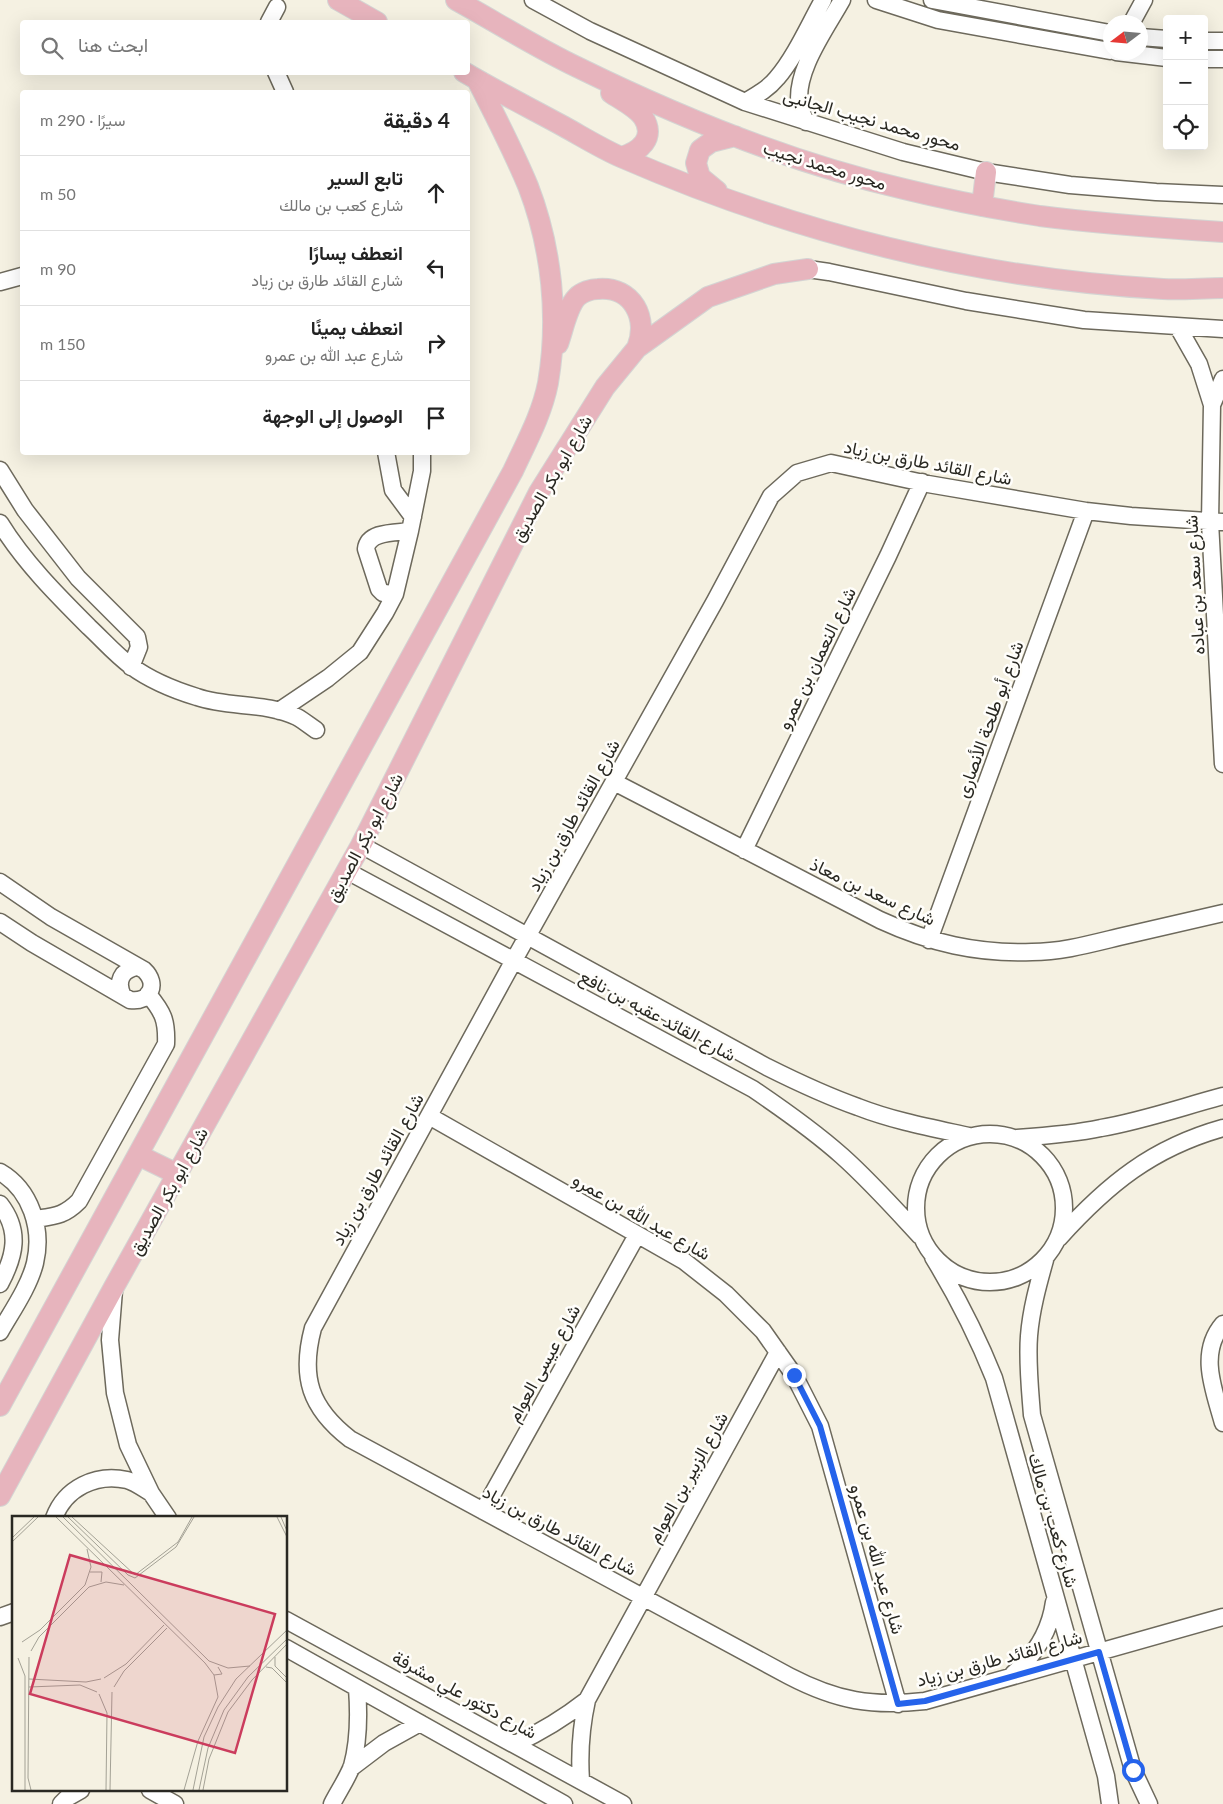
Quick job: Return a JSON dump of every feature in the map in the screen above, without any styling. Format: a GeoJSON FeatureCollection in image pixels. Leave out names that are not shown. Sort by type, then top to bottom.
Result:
{"type":"FeatureCollection","features":[{"type":"Feature","properties":{"kind":"main road"},"geometry":{"type":"LineString","coordinates":[[338,0],[373,20]]}},
{"type":"Feature","properties":{"kind":"main road","name":"محور محمد نجيب"},"geometry":{"type":"LineString","coordinates":[[456,0],[575,67],[735,136],[836,171],[903,189],[1040,216],[1108,224],[1223,232]]}},
{"type":"Feature","properties":{"kind":"main road"},"geometry":{"type":"LineString","coordinates":[[575,67],[642,116],[647,126],[647,137],[642,147],[634,154],[621,157]]}},
{"type":"Feature","properties":{"kind":"main road"},"geometry":{"type":"LineString","coordinates":[[471,76],[621,157],[725,198],[773,215],[838,234],[953,262],[1022,274],[1164,289],[1223,288]]}},
{"type":"Feature","properties":{"kind":"main road","name":"شارع ابو بكر الصديق"},"geometry":{"type":"LineString","coordinates":[[0,1406],[513,471],[535,425],[548,384],[550,363],[553,306],[547,256],[538,215],[519,166],[471,76]]}},
{"type":"Feature","properties":{"kind":"main road"},"geometry":{"type":"LineString","coordinates":[[725,198],[700,176],[696,163],[700,150],[711,142],[735,136]]}},
{"type":"Feature","properties":{"kind":"main road"},"geometry":{"type":"LineString","coordinates":[[982,206],[986,172]]}},
{"type":"Feature","properties":{"kind":"main road","name":"شارع ابو بكر الصديق"},"geometry":{"type":"LineString","coordinates":[[0,1496],[114,1287],[361,845],[539,492],[606,387],[637,348],[708,297],[774,274],[808,269]]}},
{"type":"Feature","properties":{"kind":"main road"},"geometry":{"type":"LineString","coordinates":[[550,363],[571,307],[577,297],[592,290],[618,292],[633,303],[641,320],[642,328],[637,348]]}},
{"type":"Feature","properties":{"kind":"main road"},"geometry":{"type":"LineString","coordinates":[[138,1155],[177,1174]]}},
{"type":"Feature","properties":{"kind":"street","name":"محور محمد نجيب الجانبى"},"geometry":{"type":"LineString","coordinates":[[533,0],[590,31],[745,102],[903,152],[986,172],[1070,185],[1223,195]]}},
{"type":"Feature","properties":{"kind":"street"},"geometry":{"type":"LineString","coordinates":[[745,102],[762,92],[776,78],[788,62],[823,0]]}},
{"type":"Feature","properties":{"kind":"street"},"geometry":{"type":"LineString","coordinates":[[806,122],[800,108],[800,88],[804,68],[842,0]]}},
{"type":"Feature","properties":{"kind":"street"},"geometry":{"type":"LineString","coordinates":[[876,0],[938,20],[1103,51]]}},
{"type":"Feature","properties":{"kind":"street"},"geometry":{"type":"LineString","coordinates":[[932,0],[991,5],[1103,31]]}},
{"type":"Feature","properties":{"kind":"street"},"geometry":{"type":"LineString","coordinates":[[1136,15],[1144,0]]}},
{"type":"Feature","properties":{"kind":"street"},"geometry":{"type":"LineString","coordinates":[[270,20],[277,7]]}},
{"type":"Feature","properties":{"kind":"street"},"geometry":{"type":"LineString","coordinates":[[1148,38],[1163,39]]}},
{"type":"Feature","properties":{"kind":"street"},"geometry":{"type":"LineString","coordinates":[[1208,41],[1223,41]]}},
{"type":"Feature","properties":{"kind":"street"},"geometry":{"type":"LineString","coordinates":[[1148,56],[1163,58]]}},
{"type":"Feature","properties":{"kind":"street"},"geometry":{"type":"LineString","coordinates":[[1208,59],[1223,60]]}},
{"type":"Feature","properties":{"kind":"street"},"geometry":{"type":"LineString","coordinates":[[277,75],[284,90]]}},
{"type":"Feature","properties":{"kind":"street"},"geometry":{"type":"LineString","coordinates":[[808,269],[966,301],[1074,318],[1223,329]]}},
{"type":"Feature","properties":{"kind":"street"},"geometry":{"type":"LineString","coordinates":[[0,282],[20,277]]}},
{"type":"Feature","properties":{"kind":"street","name":"شارع سعد بن عباده"},"geometry":{"type":"LineString","coordinates":[[1178,327],[1199,364],[1212,405],[1223,764]]}},
{"type":"Feature","properties":{"kind":"street","name":"شارع سعد بن عباده"},"geometry":{"type":"LineString","coordinates":[[1212,405],[1223,379]]}},
{"type":"Feature","properties":{"kind":"street"},"geometry":{"type":"LineString","coordinates":[[387,455],[393,490],[411,524]]}},
{"type":"Feature","properties":{"kind":"street"},"geometry":{"type":"LineString","coordinates":[[279,711],[328,678],[360,652],[386,613],[395,594],[411,524],[422,471],[422,455]]}},
{"type":"Feature","properties":{"kind":"street","name":"شارع القائد طارق بن زياد"},"geometry":{"type":"LineString","coordinates":[[1217,522],[1086,511],[922,482],[831,463],[797,473],[771,496],[313,1328],[308,1348],[307,1369],[311,1390],[320,1409],[333,1426],[350,1439],[809,1687],[830,1695],[852,1700],[898,1704],[925,1701],[1223,1617]]}},
{"type":"Feature","properties":{"kind":"street"},"geometry":{"type":"LineString","coordinates":[[0,470],[25,510],[78,578],[137,637],[139,647],[132,666]]}},
{"type":"Feature","properties":{"kind":"street","name":"شارع النعمان بن عمرو"},"geometry":{"type":"LineString","coordinates":[[744,850],[885,562],[922,482]]}},
{"type":"Feature","properties":{"kind":"street","name":"شارع أبو طلحة الأنصارى"},"geometry":{"type":"LineString","coordinates":[[929,940],[1086,511]]}},
{"type":"Feature","properties":{"kind":"street"},"geometry":{"type":"LineString","coordinates":[[0,523],[49,588],[114,652],[132,666],[166,686],[198,697],[231,705],[265,707],[279,711],[298,717],[316,730]]}},
{"type":"Feature","properties":{"kind":"street"},"geometry":{"type":"LineString","coordinates":[[395,594],[383,593],[379,589],[366,549],[367,544],[374,536],[411,524]]}},
{"type":"Feature","properties":{"kind":"street","name":"شارع سعد بن معاذ"},"geometry":{"type":"LineString","coordinates":[[614,782],[880,920],[929,940],[972,949],[1034,952],[1080,946],[1223,913]]}},
{"type":"Feature","properties":{"kind":"street","name":"شارع القائد عقبه بن نافع"},"geometry":{"type":"LineString","coordinates":[[361,845],[767,1067],[812,1089],[859,1108],[899,1120],[969,1136]]}},
{"type":"Feature","properties":{"kind":"street","name":"شارع القائد عقبه بن نافع"},"geometry":{"type":"LineString","coordinates":[[347,871],[753,1089],[799,1121],[842,1156],[874,1186],[920,1236]]}},
{"type":"Feature","properties":{"kind":"street"},"geometry":{"type":"LineString","coordinates":[[0,882],[51,917],[149,974],[152,981],[151,988],[143,999],[130,1000],[32,943],[0,922]]}},
{"type":"Feature","properties":{"kind":"street"},"geometry":{"type":"LineString","coordinates":[[123,996],[120,989],[120,981],[123,973],[129,968],[137,967]]}},
{"type":"Feature","properties":{"kind":"street"},"geometry":{"type":"LineString","coordinates":[[35,1219],[59,1216],[70,1210],[79,1200],[166,1044],[167,1026],[161,1010],[148,994]]}},
{"type":"Feature","properties":{"kind":"street"},"geometry":{"type":"LineString","coordinates":[[1223,1096],[1102,1128],[1059,1135],[1017,1138],[993,1133],[969,1136],[947,1146],[929,1164],[918,1186],[915,1212],[920,1236],[933,1258],[952,1273],[976,1282],[1001,1283],[1025,1275],[1045,1260],[1058,1239],[1086,1209],[1119,1179],[1156,1154],[1195,1136],[1223,1128]]}},
{"type":"Feature","properties":{"kind":"street","name":"شارع عبد الله بن عمرو"},"geometry":{"type":"LineString","coordinates":[[429,1116],[676,1256],[706,1276],[746,1312],[778,1352],[794,1375],[820,1426],[898,1704]]}},
{"type":"Feature","properties":{"kind":"street"},"geometry":{"type":"LineString","coordinates":[[1017,1138],[1038,1151],[1054,1169],[1062,1192],[1064,1216],[1058,1239]]}},
{"type":"Feature","properties":{"kind":"street"},"geometry":{"type":"LineString","coordinates":[[0,1172],[19,1187],[28,1202],[35,1219],[38,1242],[35,1263],[0,1332]]}},
{"type":"Feature","properties":{"kind":"street"},"geometry":{"type":"LineString","coordinates":[[0,1204],[7,1212],[14,1244],[11,1261],[0,1284]]}},
{"type":"Feature","properties":{"kind":"street","name":"شارع عيسى العوام"},"geometry":{"type":"LineString","coordinates":[[484,1511],[637,1235]]}},
{"type":"Feature","properties":{"kind":"street","name":"شارع كعب بن مالك"},"geometry":{"type":"LineString","coordinates":[[933,1258],[957,1296],[994,1378],[1106,1776],[1110,1804]]}},
{"type":"Feature","properties":{"kind":"street","name":"شارع كعب بن مالك"},"geometry":{"type":"LineString","coordinates":[[1045,1260],[1035,1298],[1029,1336],[1028,1376],[1032,1414],[1133,1770],[1149,1804]]}},
{"type":"Feature","properties":{"kind":"street"},"geometry":{"type":"LineString","coordinates":[[114,1287],[110,1340],[115,1393],[128,1445],[151,1493],[167,1516]]}},
{"type":"Feature","properties":{"kind":"street"},"geometry":{"type":"LineString","coordinates":[[1223,1324],[1215,1333],[1208,1357],[1212,1382],[1223,1423]]}},
{"type":"Feature","properties":{"kind":"street","name":"شارع الزبير بن العوام"},"geometry":{"type":"LineString","coordinates":[[581,1781],[579,1754],[581,1726],[587,1700],[778,1352]]}},
{"type":"Feature","properties":{"kind":"street"},"geometry":{"type":"LineString","coordinates":[[55,1516],[59,1505],[78,1487],[102,1478],[128,1480],[151,1493]]}},
{"type":"Feature","properties":{"kind":"street"},"geometry":{"type":"LineString","coordinates":[[1010,1677],[1038,1648],[1049,1624],[1055,1597]]}},
{"type":"Feature","properties":{"kind":"street"},"geometry":{"type":"LineString","coordinates":[[0,1617],[12,1613]]}},
{"type":"Feature","properties":{"kind":"street","name":"شارع دكتور علي مشرفة"},"geometry":{"type":"LineString","coordinates":[[288,1621],[623,1804]]}},
{"type":"Feature","properties":{"kind":"street"},"geometry":{"type":"LineString","coordinates":[[288,1649],[564,1804]]}},
{"type":"Feature","properties":{"kind":"street"},"geometry":{"type":"LineString","coordinates":[[332,1804],[351,1768],[358,1728],[357,1688]]}},
{"type":"Feature","properties":{"kind":"street","name":"شارع الزبير بن العوام"},"geometry":{"type":"LineString","coordinates":[[515,1744],[549,1727],[587,1700]]}},
{"type":"Feature","properties":{"kind":"street"},"geometry":{"type":"LineString","coordinates":[[462,1747],[475,1722]]}},
{"type":"Feature","properties":{"kind":"street"},"geometry":{"type":"LineString","coordinates":[[351,1768],[384,1743],[420,1723]]}},
{"type":"Feature","properties":{"kind":"street"},"geometry":{"type":"LineString","coordinates":[[61,1804],[78,1792]]}},
{"type":"Feature","properties":{"kind":"street"},"geometry":{"type":"LineString","coordinates":[[154,1792],[175,1804]]}},
{"type":"Feature","properties":{"kind":"route"},"geometry":{"type":"LineString","coordinates":[[794,1375],[820,1426],[898,1704],[925,1701],[1099,1652],[1133,1770]]}}]}
